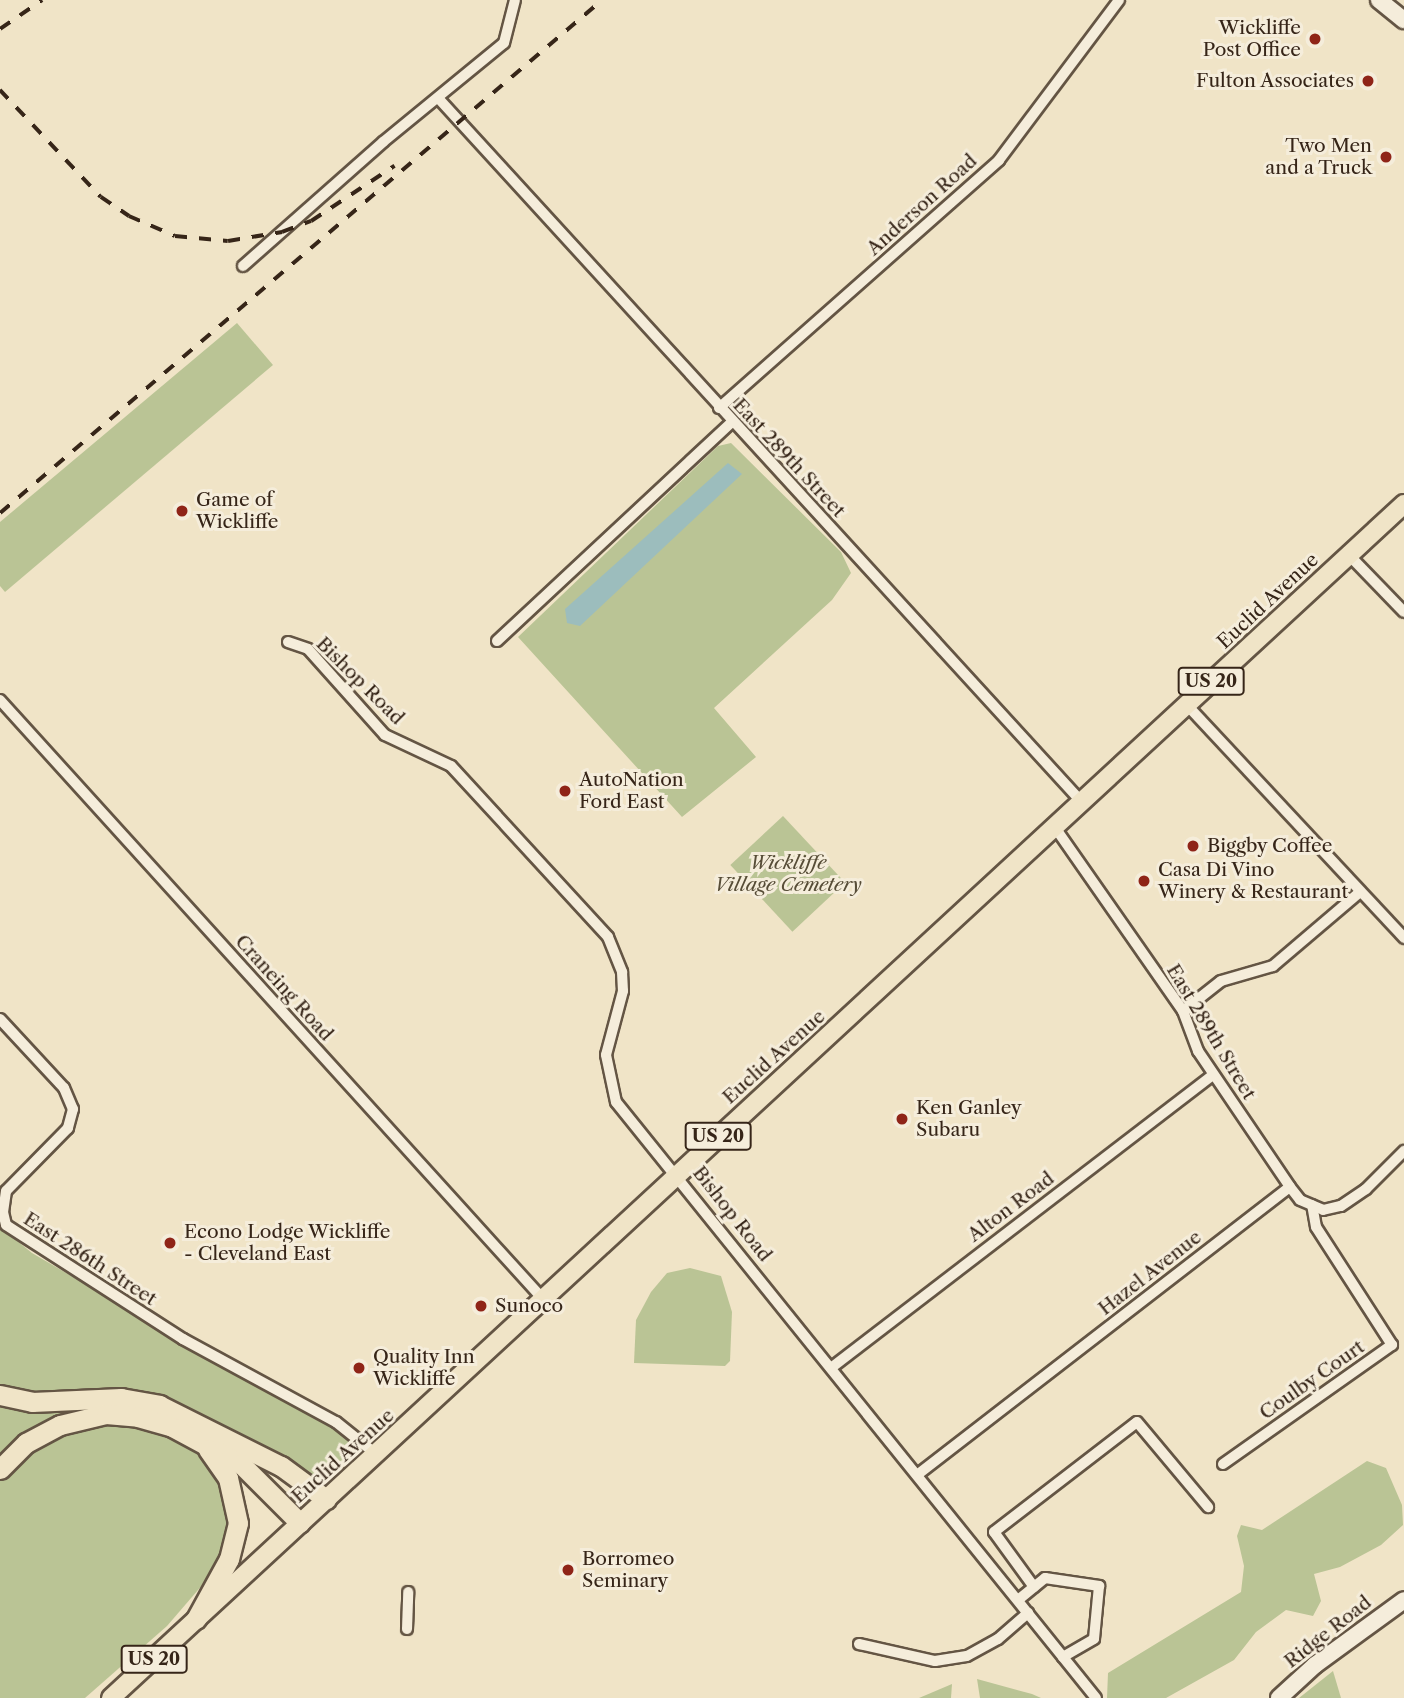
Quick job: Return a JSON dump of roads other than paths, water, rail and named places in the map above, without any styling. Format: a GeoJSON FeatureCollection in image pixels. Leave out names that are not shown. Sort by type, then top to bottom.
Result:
{"type":"FeatureCollection","features":[{"type":"Feature","properties":{"kind":"highway"},"geometry":{"type":"LineString","coordinates":[[0,1395],[32,1402],[121,1398],[159,1405],[270,1460],[326,1499]]}},
{"type":"Feature","properties":{"kind":"highway"},"geometry":{"type":"LineString","coordinates":[[0,1469],[37,1436],[95,1415],[138,1416],[199,1441],[248,1469],[300,1523]]}},
{"type":"Feature","properties":{"kind":"highway"},"geometry":{"type":"LineString","coordinates":[[196,1619],[229,1559],[238,1523],[229,1478],[199,1441]]}},
{"type":"Feature","properties":{"kind":"main road"},"geometry":{"type":"LineString","coordinates":[[1379,0],[1404,20]]}},
{"type":"Feature","properties":{"kind":"main road","name":"Euclid Avenue"},"geometry":{"type":"LineString","coordinates":[[111,1698],[377,1455],[677,1172],[1404,504]]}},
{"type":"Feature","properties":{"kind":"main road","name":"Ridge Road"},"geometry":{"type":"LineString","coordinates":[[1279,1698],[1315,1665],[1404,1600]]}},
{"type":"Feature","properties":{"kind":"street"},"geometry":{"type":"LineString","coordinates":[[243,266],[383,142],[439,99],[504,43],[515,0]]}},
{"type":"Feature","properties":{"kind":"street","name":"Anderson Road"},"geometry":{"type":"LineString","coordinates":[[719,408],[999,160],[1119,0]]}},
{"type":"Feature","properties":{"kind":"street","name":"East 289th Street"},"geometry":{"type":"LineString","coordinates":[[439,99],[471,138],[1081,801]]}},
{"type":"Feature","properties":{"kind":"street"},"geometry":{"type":"LineString","coordinates":[[497,641],[732,422]]}},
{"type":"Feature","properties":{"kind":"street"},"geometry":{"type":"LineString","coordinates":[[1349,555],[1404,612]]}},
{"type":"Feature","properties":{"kind":"street","name":"Bishop Road"},"geometry":{"type":"LineString","coordinates":[[288,642],[308,649],[385,735],[451,766],[608,937],[618,956],[622,991],[606,1055],[610,1087],[632,1124],[677,1172],[1096,1698]]}},
{"type":"Feature","properties":{"kind":"street","name":"Craneing Road"},"geometry":{"type":"LineString","coordinates":[[0,700],[543,1299]]}},
{"type":"Feature","properties":{"kind":"street"},"geometry":{"type":"LineString","coordinates":[[1186,704],[1404,938]]}},
{"type":"Feature","properties":{"kind":"street","name":"East 289th Street"},"geometry":{"type":"LineString","coordinates":[[1054,826],[1183,1011],[1198,1051],[1290,1187]]}},
{"type":"Feature","properties":{"kind":"street"},"geometry":{"type":"LineString","coordinates":[[1183,1011],[1221,981],[1273,966],[1360,892]]}},
{"type":"Feature","properties":{"kind":"street","name":"East 286th Street"},"geometry":{"type":"LineString","coordinates":[[0,1019],[64,1088],[73,1109],[68,1128],[6,1191],[3,1212],[6,1225],[183,1339],[336,1422],[377,1455]]}},
{"type":"Feature","properties":{"kind":"street","name":"Alton Road"},"geometry":{"type":"LineString","coordinates":[[831,1368],[1213,1074]]}},
{"type":"Feature","properties":{"kind":"street"},"geometry":{"type":"LineString","coordinates":[[1290,1187],[1300,1200],[1323,1210],[1340,1206],[1366,1189],[1404,1151]]}},
{"type":"Feature","properties":{"kind":"street","name":"Hazel Avenue"},"geometry":{"type":"LineString","coordinates":[[917,1475],[1290,1187]]}},
{"type":"Feature","properties":{"kind":"street","name":"Coulby Court"},"geometry":{"type":"LineString","coordinates":[[1223,1464],[1392,1345],[1316,1227],[1312,1205]]}},
{"type":"Feature","properties":{"kind":"street"},"geometry":{"type":"LineString","coordinates":[[974,1546],[1137,1422],[1208,1507]]}},
{"type":"Feature","properties":{"kind":"street"},"geometry":{"type":"LineString","coordinates":[[994,1532],[1034,1587]]}},
{"type":"Feature","properties":{"kind":"street"},"geometry":{"type":"LineString","coordinates":[[1017,1600],[1045,1578],[1099,1586],[1094,1639],[1063,1657]]}},
{"type":"Feature","properties":{"kind":"street"},"geometry":{"type":"LineString","coordinates":[[407,1629],[408,1592]]}},
{"type":"Feature","properties":{"kind":"street"},"geometry":{"type":"LineString","coordinates":[[859,1644],[934,1661],[967,1656],[998,1639],[1028,1613]]}},
{"type":"Feature","properties":{"kind":"water"},"geometry":{"type":"Polygon","coordinates":[[[728,463],[742,474],[580,626],[567,623],[565,609],[728,463]]]}},
{"type":"Feature","properties":{"kind":"railway"},"geometry":{"type":"LineString","coordinates":[[0,29],[42,0]]}},
{"type":"Feature","properties":{"kind":"railway"},"geometry":{"type":"LineString","coordinates":[[0,513],[602,0]]}},
{"type":"Feature","properties":{"kind":"railway"},"geometry":{"type":"LineString","coordinates":[[0,90],[101,197],[129,216],[175,236],[228,241],[282,232],[311,221],[394,166]]}},
{"type":"Feature","properties":{"kind":"place","name":"Wickliffe Post Office"},"geometry":{"type":"Point","coordinates":[1315,39]}},
{"type":"Feature","properties":{"kind":"place","name":"Fulton Associates"},"geometry":{"type":"Point","coordinates":[1368,81]}},
{"type":"Feature","properties":{"kind":"place","name":"Two Men and a Truck"},"geometry":{"type":"Point","coordinates":[1386,157]}},
{"type":"Feature","properties":{"kind":"place","name":"Game of Wickliffe"},"geometry":{"type":"Point","coordinates":[182,511]}},
{"type":"Feature","properties":{"kind":"place","name":"AutoNation Ford East"},"geometry":{"type":"Point","coordinates":[565,791]}},
{"type":"Feature","properties":{"kind":"place","name":"Biggby Coffee"},"geometry":{"type":"Point","coordinates":[1193,846]}},
{"type":"Feature","properties":{"kind":"place","name":"Casa Di Vino Winery & Restaurant"},"geometry":{"type":"Point","coordinates":[1144,881]}},
{"type":"Feature","properties":{"kind":"place","name":"Ken Ganley Subaru"},"geometry":{"type":"Point","coordinates":[902,1119]}},
{"type":"Feature","properties":{"kind":"place","name":"Econo Lodge Wickliffe - Cleveland East"},"geometry":{"type":"Point","coordinates":[170,1243]}},
{"type":"Feature","properties":{"kind":"place","name":"Sunoco"},"geometry":{"type":"Point","coordinates":[481,1306]}},
{"type":"Feature","properties":{"kind":"place","name":"Quality Inn Wickliffe"},"geometry":{"type":"Point","coordinates":[359,1368]}},
{"type":"Feature","properties":{"kind":"place","name":"Borromeo Seminary"},"geometry":{"type":"Point","coordinates":[568,1570]}},
{"type":"Feature","properties":{"kind":"park label","name":"Wickliffe Village Cemetery"},"geometry":{"type":"Point","coordinates":[788,874]}}]}
